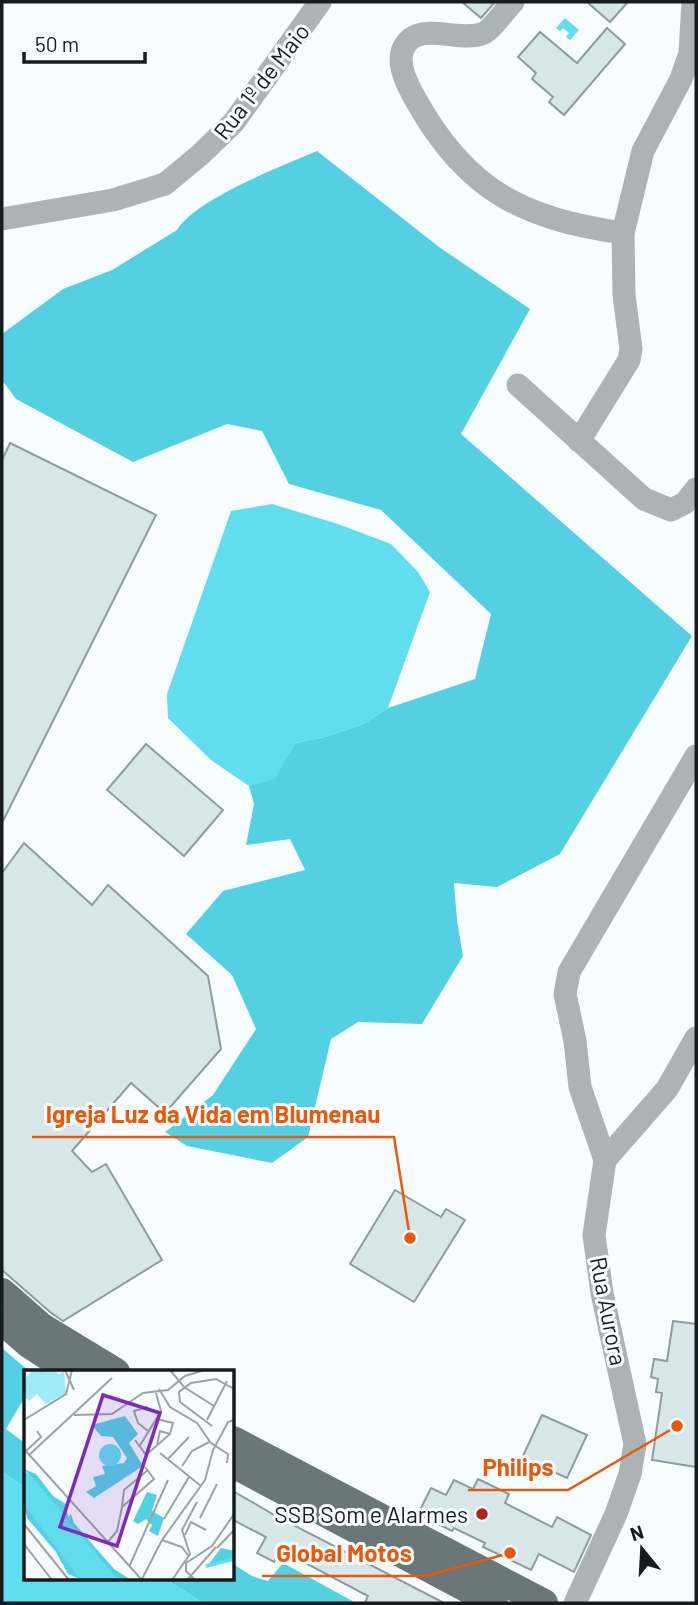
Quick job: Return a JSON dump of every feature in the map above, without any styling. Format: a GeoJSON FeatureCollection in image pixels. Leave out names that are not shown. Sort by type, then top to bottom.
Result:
{"type":"FeatureCollection","features":[{"type":"Feature","properties":{"kind":"main road"},"geometry":{"type":"LineString","coordinates":[[2,1292],[41,1327],[113,1370]]}},
{"type":"Feature","properties":{"kind":"main road"},"geometry":{"type":"LineString","coordinates":[[2,1321],[30,1345],[69,1370]]}},
{"type":"Feature","properties":{"kind":"main road"},"geometry":{"type":"LineString","coordinates":[[234,1441],[544,1603]]}},
{"type":"Feature","properties":{"kind":"main road"},"geometry":{"type":"LineString","coordinates":[[234,1465],[494,1603]]}},
{"type":"Feature","properties":{"kind":"street","name":"Rua 1º de Maio"},"geometry":{"type":"LineString","coordinates":[[2,219],[113,201],[165,184],[234,122],[320,2]]}},
{"type":"Feature","properties":{"kind":"street"},"geometry":{"type":"LineString","coordinates":[[513,2],[484,33],[415,36],[405,45],[402,54],[402,71],[411,92],[432,129],[485,186],[516,205],[552,219],[622,233]]}},
{"type":"Feature","properties":{"kind":"street"},"geometry":{"type":"LineString","coordinates":[[579,441],[629,360],[631,349],[624,295],[622,233],[643,151],[689,76],[693,2]]}},
{"type":"Feature","properties":{"kind":"street"},"geometry":{"type":"LineString","coordinates":[[518,385],[644,499],[671,510],[685,503],[696,489]]}},
{"type":"Feature","properties":{"kind":"street"},"geometry":{"type":"LineString","coordinates":[[696,756],[569,972],[565,994],[575,1041],[580,1087],[605,1160],[667,1089],[696,1038]]}},
{"type":"Feature","properties":{"kind":"street","name":"Rua Aurora"},"geometry":{"type":"LineString","coordinates":[[575,1603],[616,1514],[630,1474],[635,1444],[602,1293],[594,1235],[605,1160]]}},
{"type":"Feature","properties":{"kind":"shaded area"},"geometry":{"type":"Polygon","coordinates":[[[565,18],[579,30],[570,40],[566,37],[569,33],[563,28],[560,31],[556,28],[565,18]]]}},
{"type":"Feature","properties":{"kind":"shaded area"},"geometry":{"type":"Polygon","coordinates":[[[317,151],[439,247],[530,309],[461,434],[692,636],[560,854],[497,887],[454,883],[463,956],[422,1024],[358,1022],[331,1039],[308,1137],[272,1163],[187,1146],[165,1132],[213,1095],[256,1029],[232,975],[186,934],[223,891],[305,870],[290,839],[246,845],[254,804],[249,786],[277,774],[295,743],[325,737],[363,724],[388,708],[475,679],[491,614],[381,510],[289,484],[262,431],[227,424],[133,462],[16,399],[2,380],[2,334],[63,289],[112,270],[177,230],[187,218],[220,195],[317,151]]]}},
{"type":"Feature","properties":{"kind":"shaded area"},"geometry":{"type":"Polygon","coordinates":[[[272,504],[391,544],[418,572],[430,592],[388,708],[363,724],[325,737],[295,743],[275,779],[249,786],[211,760],[168,718],[167,694],[231,511],[272,504]]]}},
{"type":"Feature","properties":{"kind":"shaded area"},"geometry":{"type":"Polygon","coordinates":[[[2,1348],[28,1370],[24,1370],[24,1398],[6,1429],[24,1442],[24,1487],[2,1472],[2,1348]]]}},
{"type":"Feature","properties":{"kind":"shaded area"},"geometry":{"type":"Polygon","coordinates":[[[2,1472],[24,1487],[24,1580],[167,1580],[203,1603],[2,1603],[2,1472]]]}},
{"type":"Feature","properties":{"kind":"shaded area"},"geometry":{"type":"Polygon","coordinates":[[[283,1563],[356,1603],[203,1603],[167,1580],[234,1580],[234,1565],[252,1576],[268,1581],[283,1563]]]}},
{"type":"Feature","properties":{"kind":"building"},"geometry":{"type":"Polygon","coordinates":[[[462,2],[495,2],[481,18],[462,2]]]}},
{"type":"Feature","properties":{"kind":"building"},"geometry":{"type":"Polygon","coordinates":[[[587,2],[628,2],[610,22],[587,2]]]}},
{"type":"Feature","properties":{"kind":"building"},"geometry":{"type":"Polygon","coordinates":[[[607,28],[625,44],[564,115],[549,102],[553,97],[532,79],[536,73],[518,57],[540,32],[577,63],[607,28]]]}},
{"type":"Feature","properties":{"kind":"building"},"geometry":{"type":"Polygon","coordinates":[[[10,443],[156,515],[2,823],[2,460],[10,443]]]}},
{"type":"Feature","properties":{"kind":"building"},"geometry":{"type":"Polygon","coordinates":[[[146,744],[223,810],[184,856],[107,790],[146,744]]]}},
{"type":"Feature","properties":{"kind":"building"},"geometry":{"type":"Polygon","coordinates":[[[24,843],[92,905],[108,885],[208,976],[221,1049],[165,1113],[131,1083],[72,1151],[92,1172],[106,1164],[162,1260],[63,1321],[2,1270],[2,873],[24,843]]]}},
{"type":"Feature","properties":{"kind":"building"},"geometry":{"type":"Polygon","coordinates":[[[395,1190],[441,1217],[446,1209],[465,1220],[414,1302],[350,1264],[395,1190]]]}},
{"type":"Feature","properties":{"kind":"building"},"geometry":{"type":"Polygon","coordinates":[[[673,1321],[696,1324],[696,1467],[652,1460],[662,1393],[656,1392],[658,1379],[651,1377],[654,1359],[667,1361],[673,1321]]]}},
{"type":"Feature","properties":{"kind":"building"},"geometry":{"type":"Polygon","coordinates":[[[542,1415],[587,1435],[567,1478],[522,1458],[542,1415]]]}},
{"type":"Feature","properties":{"kind":"building"},"geometry":{"type":"Polygon","coordinates":[[[478,1479],[509,1494],[505,1503],[552,1527],[557,1517],[591,1535],[574,1572],[539,1554],[531,1570],[483,1547],[485,1543],[418,1514],[431,1488],[446,1495],[454,1480],[473,1489],[478,1479]]]}},
{"type":"Feature","properties":{"kind":"building"},"geometry":{"type":"Polygon","coordinates":[[[234,1492],[444,1603],[365,1603],[368,1596],[281,1550],[274,1562],[257,1553],[266,1537],[234,1521],[234,1492]]]}},
{"type":"Feature","properties":{"kind":"place","name":"Igreja Luz da Vida em Blumenau"},"geometry":{"type":"Point","coordinates":[410,1238]}},
{"type":"Feature","properties":{"kind":"place","name":"Philips"},"geometry":{"type":"Point","coordinates":[677,1426]}},
{"type":"Feature","properties":{"kind":"place","name":"SSB Som e Alarmes"},"geometry":{"type":"Point","coordinates":[482,1514]}},
{"type":"Feature","properties":{"kind":"place","name":"Global Motos"},"geometry":{"type":"Point","coordinates":[510,1553]}}]}
